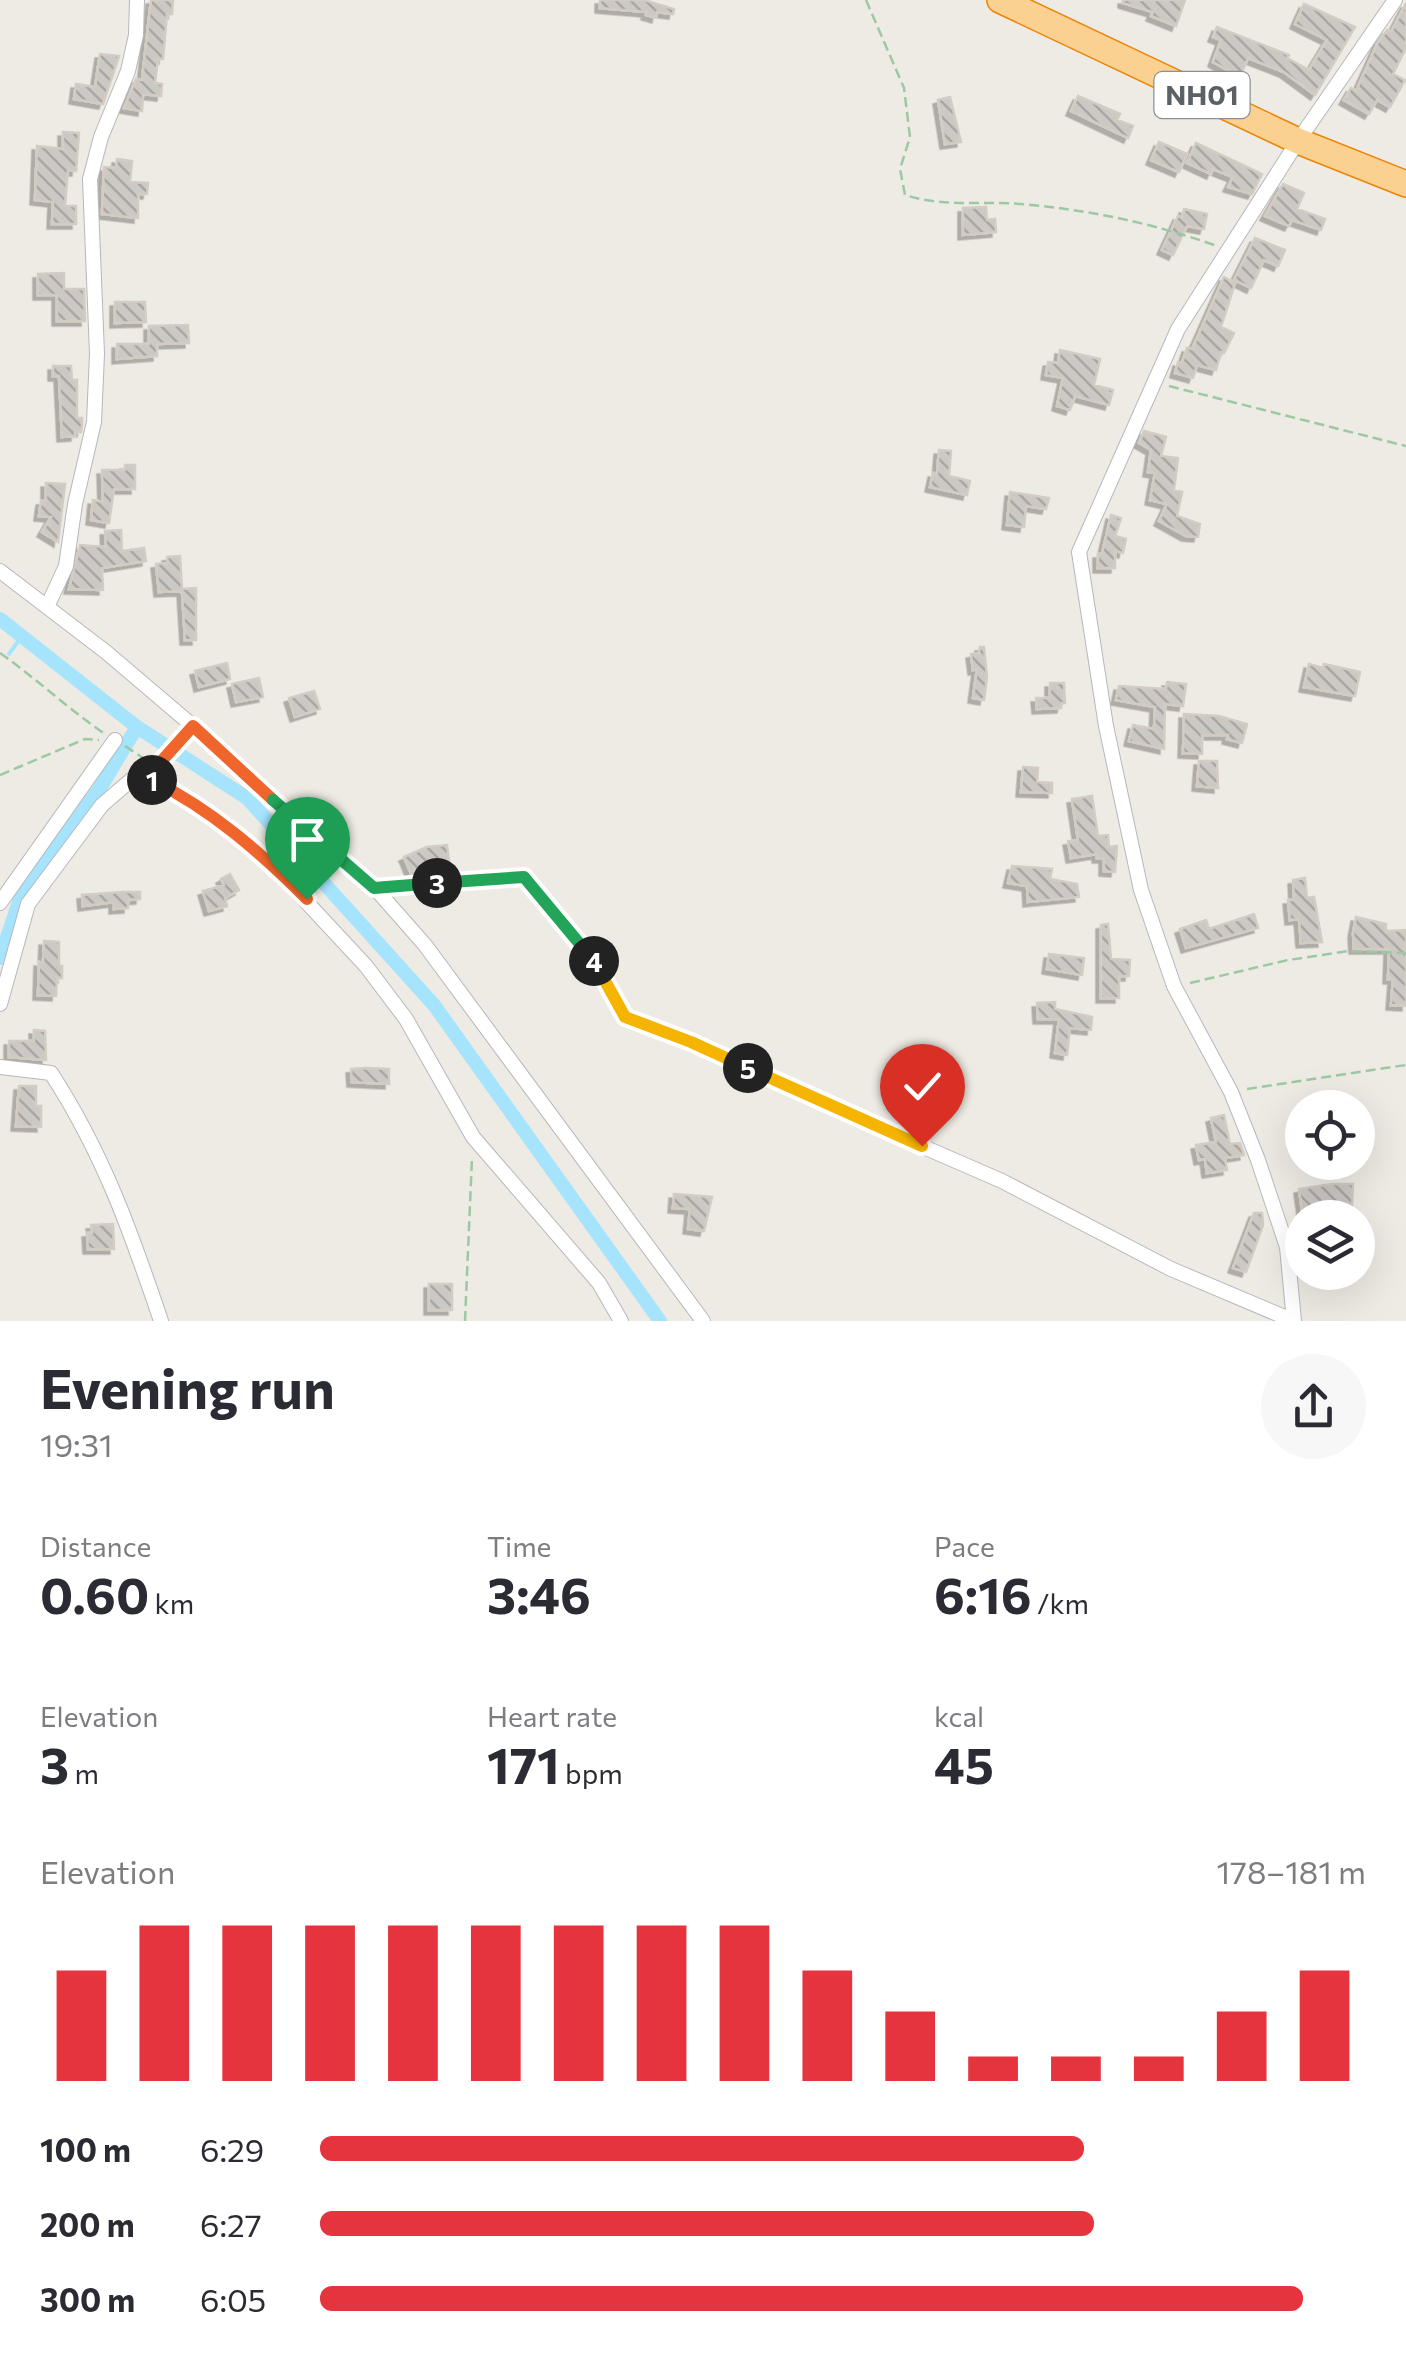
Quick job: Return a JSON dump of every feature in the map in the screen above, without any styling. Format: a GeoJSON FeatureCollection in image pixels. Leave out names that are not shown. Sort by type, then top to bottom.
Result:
{"type":"FeatureCollection","features":[{"type":"Feature","properties":{"kind":"highway","name":"NH01"},"geometry":{"type":"LineString","coordinates":[[1000,0],[1298,141],[1406,184]]}},
{"type":"Feature","properties":{"kind":"street"},"geometry":{"type":"LineString","coordinates":[[47,607],[66,566],[94,422],[98,354],[90,179],[101,137],[128,71],[136,36],[136,0]]}},
{"type":"Feature","properties":{"kind":"street"},"geometry":{"type":"LineString","coordinates":[[374,888],[524,877],[594,962],[625,1017],[691,1042],[1002,1181],[1171,1269],[1294,1321],[1287,1247],[1258,1160],[1231,1092],[1174,986],[1141,890],[1106,726],[1079,552],[1178,329],[1298,141],[1396,0]]}},
{"type":"Feature","properties":{"kind":"street"},"geometry":{"type":"LineString","coordinates":[[0,571],[106,652],[374,888],[426,945],[704,1321]]}},
{"type":"Feature","properties":{"kind":"street"},"geometry":{"type":"LineString","coordinates":[[0,1004],[28,904],[102,805],[138,774],[162,761],[193,726]]}},
{"type":"Feature","properties":{"kind":"street"},"geometry":{"type":"LineString","coordinates":[[0,903],[118,742]]}},
{"type":"Feature","properties":{"kind":"street"},"geometry":{"type":"LineString","coordinates":[[138,774],[186,797],[259,851],[307,899],[406,1019],[473,1136],[599,1283],[621,1321]]}},
{"type":"Feature","properties":{"kind":"street"},"geometry":{"type":"LineString","coordinates":[[0,1067],[51,1073],[62,1090],[109,1175],[160,1321]]}},
{"type":"Feature","properties":{"kind":"path"},"geometry":{"type":"LineString","coordinates":[[866,0],[904,88],[910,137],[900,169],[905,195],[922,200],[1095,211],[1140,221],[1228,250]]}},
{"type":"Feature","properties":{"kind":"path"},"geometry":{"type":"LineString","coordinates":[[1153,381],[1406,446]]}},
{"type":"Feature","properties":{"kind":"path"},"geometry":{"type":"LineString","coordinates":[[0,653],[43,683],[71,712],[139,756]]}},
{"type":"Feature","properties":{"kind":"path"},"geometry":{"type":"LineString","coordinates":[[0,775],[85,739],[118,742]]}},
{"type":"Feature","properties":{"kind":"path"},"geometry":{"type":"LineString","coordinates":[[1174,986],[1350,951],[1406,954]]}},
{"type":"Feature","properties":{"kind":"path"},"geometry":{"type":"LineString","coordinates":[[1231,1092],[1406,1065]]}},
{"type":"Feature","properties":{"kind":"path"},"geometry":{"type":"LineString","coordinates":[[465,1321],[473,1136]]}},
{"type":"Feature","properties":{"kind":"building"},"geometry":{"type":"Polygon","coordinates":[[[151,0],[173,0],[172,14],[167,14],[163,59],[158,59],[155,83],[162,84],[161,96],[143,94],[142,111],[124,108],[136,79],[142,80],[151,0]]]}},
{"type":"Feature","properties":{"kind":"building"},"geometry":{"type":"Polygon","coordinates":[[[600,0],[644,0],[674,9],[673,14],[657,12],[656,18],[646,15],[647,12],[600,8],[600,0]]]}},
{"type":"Feature","properties":{"kind":"building"},"geometry":{"type":"Polygon","coordinates":[[[1123,0],[1185,0],[1176,26],[1123,0]]]}},
{"type":"Feature","properties":{"kind":"building"},"geometry":{"type":"Polygon","coordinates":[[[1406,3],[1406,48],[1393,74],[1405,80],[1390,107],[1377,100],[1369,114],[1344,100],[1351,88],[1356,91],[1377,44],[1387,30],[1391,32],[1406,3]]]}},
{"type":"Feature","properties":{"kind":"building"},"geometry":{"type":"Polygon","coordinates":[[[1304,4],[1355,27],[1315,95],[1284,72],[1248,58],[1240,77],[1213,62],[1221,40],[1213,37],[1217,27],[1289,55],[1287,58],[1309,70],[1327,40],[1295,24],[1304,4]]]}},
{"type":"Feature","properties":{"kind":"building"},"geometry":{"type":"Polygon","coordinates":[[[100,54],[119,56],[103,104],[74,99],[76,84],[95,87],[100,54]]]}},
{"type":"Feature","properties":{"kind":"building"},"geometry":{"type":"Polygon","coordinates":[[[1078,96],[1120,114],[1117,120],[1133,126],[1128,138],[1071,111],[1078,96]]]}},
{"type":"Feature","properties":{"kind":"building"},"geometry":{"type":"Polygon","coordinates":[[[950,97],[961,142],[945,144],[938,100],[950,97]]]}},
{"type":"Feature","properties":{"kind":"building"},"geometry":{"type":"Polygon","coordinates":[[[63,132],[79,133],[76,171],[68,170],[65,206],[76,206],[76,224],[52,224],[53,202],[35,200],[37,146],[63,149],[63,132]]]}},
{"type":"Feature","properties":{"kind":"building"},"geometry":{"type":"Polygon","coordinates":[[[1159,142],[1187,154],[1179,172],[1151,160],[1159,142]]]}},
{"type":"Feature","properties":{"kind":"building"},"geometry":{"type":"Polygon","coordinates":[[[1196,143],[1262,174],[1252,194],[1228,187],[1233,177],[1213,169],[1211,174],[1187,163],[1196,143]]]}},
{"type":"Feature","properties":{"kind":"building"},"geometry":{"type":"Polygon","coordinates":[[[117,159],[132,161],[130,182],[148,183],[147,194],[138,194],[138,218],[102,214],[104,167],[116,168],[117,159]]]}},
{"type":"Feature","properties":{"kind":"building"},"geometry":{"type":"Polygon","coordinates":[[[1283,184],[1304,193],[1297,209],[1325,219],[1321,230],[1292,220],[1289,226],[1265,216],[1283,184]]]}},
{"type":"Feature","properties":{"kind":"building"},"geometry":{"type":"Polygon","coordinates":[[[986,207],[987,220],[995,219],[996,232],[963,235],[963,208],[986,207]]]}},
{"type":"Feature","properties":{"kind":"building"},"geometry":{"type":"Polygon","coordinates":[[[1184,209],[1207,214],[1204,229],[1187,226],[1173,255],[1162,250],[1184,209]]]}},
{"type":"Feature","properties":{"kind":"building"},"geometry":{"type":"Polygon","coordinates":[[[1255,238],[1285,250],[1278,266],[1264,260],[1251,288],[1234,280],[1255,238]]]}},
{"type":"Feature","properties":{"kind":"building"},"geometry":{"type":"Polygon","coordinates":[[[64,273],[64,289],[84,289],[85,321],[57,321],[57,295],[38,295],[38,274],[64,273]]]}},
{"type":"Feature","properties":{"kind":"building"},"geometry":{"type":"Polygon","coordinates":[[[1224,277],[1235,283],[1221,327],[1234,333],[1224,353],[1221,352],[1216,370],[1197,365],[1193,378],[1175,373],[1187,348],[1192,349],[1224,277]]]}},
{"type":"Feature","properties":{"kind":"building"},"geometry":{"type":"Polygon","coordinates":[[[115,302],[145,302],[146,322],[115,323],[115,302]]]}},
{"type":"Feature","properties":{"kind":"building"},"geometry":{"type":"Polygon","coordinates":[[[188,325],[189,343],[157,344],[157,356],[117,359],[117,344],[149,344],[149,326],[188,325]]]}},
{"type":"Feature","properties":{"kind":"building"},"geometry":{"type":"Polygon","coordinates":[[[1060,350],[1100,359],[1094,385],[1113,390],[1109,405],[1075,396],[1070,410],[1057,406],[1063,378],[1046,375],[1048,362],[1058,363],[1060,350]]]}},
{"type":"Feature","properties":{"kind":"building"},"geometry":{"type":"Polygon","coordinates":[[[53,366],[71,366],[72,380],[77,380],[77,418],[82,418],[82,425],[75,436],[62,437],[59,376],[53,376],[53,366]]]}},
{"type":"Feature","properties":{"kind":"building"},"geometry":{"type":"Polygon","coordinates":[[[1144,431],[1166,437],[1161,456],[1178,458],[1174,490],[1182,492],[1177,516],[1200,524],[1198,537],[1186,536],[1159,521],[1167,504],[1150,500],[1155,473],[1148,472],[1151,450],[1139,443],[1144,431]]]}},
{"type":"Feature","properties":{"kind":"building"},"geometry":{"type":"Polygon","coordinates":[[[939,450],[951,451],[949,476],[970,481],[967,495],[930,487],[933,473],[937,474],[939,450]]]}},
{"type":"Feature","properties":{"kind":"building"},"geometry":{"type":"Polygon","coordinates":[[[125,465],[135,465],[135,489],[114,489],[109,523],[91,520],[93,500],[103,502],[102,470],[125,470],[125,465]]]}},
{"type":"Feature","properties":{"kind":"building"},"geometry":{"type":"Polygon","coordinates":[[[46,483],[65,484],[58,542],[42,532],[51,517],[39,516],[41,501],[46,501],[46,483]]]}},
{"type":"Feature","properties":{"kind":"building"},"geometry":{"type":"Polygon","coordinates":[[[1010,492],[1049,498],[1046,509],[1026,506],[1024,527],[1007,525],[1010,492]]]}},
{"type":"Feature","properties":{"kind":"building"},"geometry":{"type":"Polygon","coordinates":[[[1111,515],[1121,518],[1115,536],[1126,539],[1123,553],[1115,551],[1115,568],[1098,568],[1098,554],[1102,554],[1111,515]]]}},
{"type":"Feature","properties":{"kind":"building"},"geometry":{"type":"Polygon","coordinates":[[[121,530],[122,551],[144,548],[146,561],[102,568],[103,590],[69,589],[80,545],[106,547],[105,531],[121,530]]]}},
{"type":"Feature","properties":{"kind":"building"},"geometry":{"type":"Polygon","coordinates":[[[180,556],[182,589],[196,588],[196,640],[185,640],[182,591],[159,592],[156,564],[168,563],[167,557],[180,556]]]}},
{"type":"Feature","properties":{"kind":"building"},"geometry":{"type":"Polygon","coordinates":[[[980,647],[984,647],[987,677],[984,700],[973,698],[977,669],[973,670],[971,654],[979,653],[980,647]]]}},
{"type":"Feature","properties":{"kind":"building"},"geometry":{"type":"Polygon","coordinates":[[[227,663],[230,679],[199,687],[195,671],[227,663]]]}},
{"type":"Feature","properties":{"kind":"building"},"geometry":{"type":"Polygon","coordinates":[[[1309,664],[1360,672],[1355,696],[1304,687],[1309,664]]]}},
{"type":"Feature","properties":{"kind":"building"},"geometry":{"type":"Polygon","coordinates":[[[259,678],[263,697],[236,702],[232,684],[259,678]]]}},
{"type":"Feature","properties":{"kind":"building"},"geometry":{"type":"Polygon","coordinates":[[[1167,682],[1186,684],[1183,706],[1165,704],[1164,749],[1129,741],[1133,725],[1154,729],[1155,707],[1116,700],[1119,686],[1166,689],[1167,682]]]}},
{"type":"Feature","properties":{"kind":"building"},"geometry":{"type":"Polygon","coordinates":[[[1050,683],[1064,683],[1065,703],[1061,708],[1037,709],[1036,698],[1050,698],[1050,683]]]}},
{"type":"Feature","properties":{"kind":"building"},"geometry":{"type":"Polygon","coordinates":[[[314,691],[320,709],[295,717],[289,698],[314,691]]]}},
{"type":"Feature","properties":{"kind":"building"},"geometry":{"type":"Polygon","coordinates":[[[1184,714],[1219,716],[1247,724],[1242,743],[1227,739],[1228,735],[1202,735],[1202,754],[1183,753],[1184,714]]]}},
{"type":"Feature","properties":{"kind":"building"},"geometry":{"type":"Polygon","coordinates":[[[1199,761],[1217,761],[1218,788],[1197,786],[1199,761]]]}},
{"type":"Feature","properties":{"kind":"building"},"geometry":{"type":"Polygon","coordinates":[[[1023,767],[1038,768],[1037,782],[1052,783],[1052,793],[1021,792],[1023,767]]]}},
{"type":"Feature","properties":{"kind":"building"},"geometry":{"type":"Polygon","coordinates":[[[1092,796],[1098,836],[1108,835],[1109,847],[1117,846],[1115,872],[1104,871],[1104,858],[1097,858],[1097,854],[1071,858],[1068,841],[1078,840],[1072,799],[1092,796]]]}},
{"type":"Feature","properties":{"kind":"building"},"geometry":{"type":"Polygon","coordinates":[[[447,845],[450,869],[411,874],[404,857],[427,847],[447,845]]]}},
{"type":"Feature","properties":{"kind":"building"},"geometry":{"type":"Polygon","coordinates":[[[1012,866],[1052,869],[1050,879],[1077,884],[1079,897],[1028,902],[1027,886],[1008,883],[1012,866]]]}},
{"type":"Feature","properties":{"kind":"building"},"geometry":{"type":"Polygon","coordinates":[[[230,874],[239,890],[225,898],[227,906],[209,911],[203,891],[224,885],[221,879],[230,874]]]}},
{"type":"Feature","properties":{"kind":"building"},"geometry":{"type":"Polygon","coordinates":[[[1305,878],[1307,898],[1314,897],[1322,942],[1301,943],[1299,919],[1290,920],[1288,900],[1294,900],[1293,880],[1305,878]]]}},
{"type":"Feature","properties":{"kind":"building"},"geometry":{"type":"Polygon","coordinates":[[[140,892],[140,899],[128,900],[128,908],[114,909],[114,902],[83,906],[82,895],[140,892]]]}},
{"type":"Feature","properties":{"kind":"building"},"geometry":{"type":"Polygon","coordinates":[[[1254,914],[1258,928],[1186,948],[1180,929],[1206,920],[1209,929],[1254,914]]]}},
{"type":"Feature","properties":{"kind":"building"},"geometry":{"type":"Polygon","coordinates":[[[1356,917],[1386,924],[1386,931],[1406,930],[1406,1006],[1391,1005],[1389,949],[1354,949],[1356,917]]]}},
{"type":"Feature","properties":{"kind":"building"},"geometry":{"type":"Polygon","coordinates":[[[1108,924],[1111,959],[1130,960],[1129,976],[1119,976],[1119,998],[1101,998],[1101,925],[1108,924]]]}},
{"type":"Feature","properties":{"kind":"building"},"geometry":{"type":"Polygon","coordinates":[[[44,941],[59,942],[62,978],[57,978],[56,996],[38,995],[44,941]]]}},
{"type":"Feature","properties":{"kind":"building"},"geometry":{"type":"Polygon","coordinates":[[[1049,954],[1084,958],[1082,975],[1047,969],[1049,954]]]}},
{"type":"Feature","properties":{"kind":"building"},"geometry":{"type":"Polygon","coordinates":[[[1055,1002],[1055,1009],[1092,1017],[1091,1030],[1070,1028],[1067,1055],[1055,1053],[1059,1019],[1038,1019],[1037,1003],[1055,1002]]]}},
{"type":"Feature","properties":{"kind":"building"},"geometry":{"type":"Polygon","coordinates":[[[34,1030],[45,1031],[46,1060],[9,1057],[9,1041],[34,1041],[34,1030]]]}},
{"type":"Feature","properties":{"kind":"building"},"geometry":{"type":"Polygon","coordinates":[[[351,1069],[389,1069],[389,1084],[352,1082],[351,1069]]]}},
{"type":"Feature","properties":{"kind":"building"},"geometry":{"type":"Polygon","coordinates":[[[19,1086],[36,1086],[41,1127],[16,1126],[19,1086]]]}},
{"type":"Feature","properties":{"kind":"building"},"geometry":{"type":"Polygon","coordinates":[[[1224,1115],[1230,1144],[1240,1143],[1244,1155],[1225,1158],[1227,1170],[1207,1173],[1205,1159],[1199,1160],[1196,1145],[1216,1142],[1211,1118],[1224,1115]]]}},
{"type":"Feature","properties":{"kind":"building"},"geometry":{"type":"Polygon","coordinates":[[[1353,1184],[1352,1200],[1300,1200],[1299,1189],[1353,1184]]]}},
{"type":"Feature","properties":{"kind":"building"},"geometry":{"type":"Polygon","coordinates":[[[674,1194],[712,1197],[704,1231],[688,1229],[690,1209],[673,1208],[674,1194]]]}},
{"type":"Feature","properties":{"kind":"building"},"geometry":{"type":"Polygon","coordinates":[[[1254,1213],[1262,1213],[1263,1225],[1246,1272],[1233,1268],[1254,1213]]]}},
{"type":"Feature","properties":{"kind":"building"},"geometry":{"type":"Polygon","coordinates":[[[113,1224],[114,1249],[88,1249],[91,1225],[113,1224]]]}},
{"type":"Feature","properties":{"kind":"building"},"geometry":{"type":"Polygon","coordinates":[[[429,1284],[452,1284],[452,1310],[429,1310],[429,1284]]]}},
{"type":"Feature","properties":{"kind":"waterway"},"geometry":{"type":"LineString","coordinates":[[0,619],[137,727],[247,798],[434,1005],[660,1321]]}},
{"type":"Feature","properties":{"kind":"waterway"},"geometry":{"type":"LineString","coordinates":[[9,654],[22,636]]}},
{"type":"Feature","properties":{"kind":"waterway"},"geometry":{"type":"LineString","coordinates":[[0,958],[21,896],[100,788],[137,727]]}},
{"type":"Feature","properties":{"kind":"route"},"geometry":{"type":"LineString","coordinates":[[307,899],[259,851],[186,797],[138,774],[158,765],[193,726],[374,888],[524,877],[594,962],[625,1017],[691,1042],[922,1146]]}}]}
